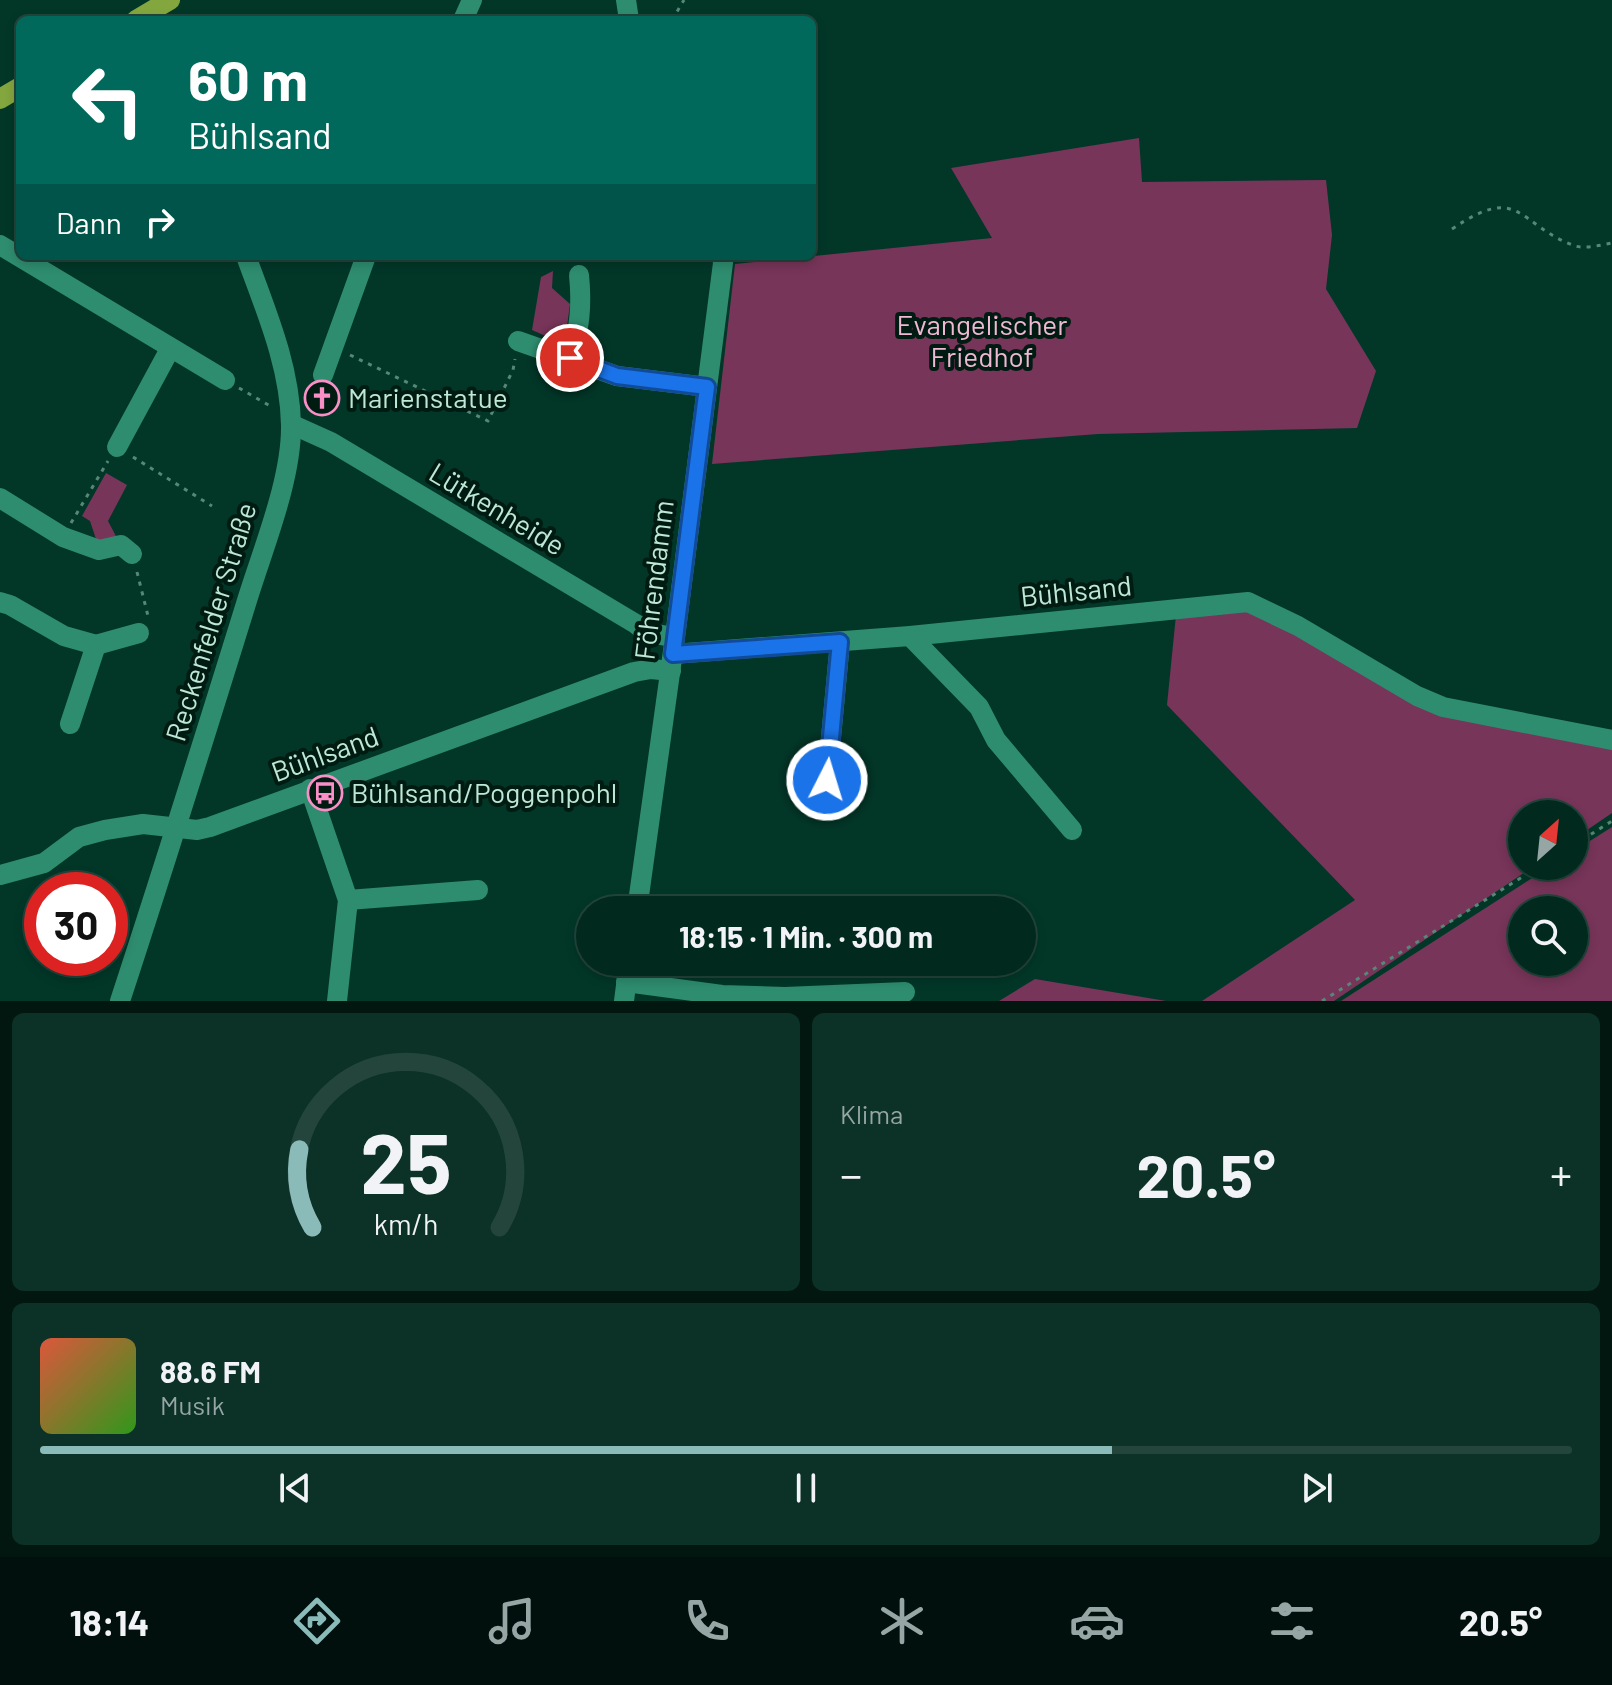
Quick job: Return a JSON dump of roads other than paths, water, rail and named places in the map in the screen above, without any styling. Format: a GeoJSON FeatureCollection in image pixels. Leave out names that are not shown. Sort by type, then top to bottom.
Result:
{"type":"FeatureCollection","features":[{"type":"Feature","properties":{"kind":"street"},"geometry":{"type":"LineString","coordinates":[[25,260],[225,380]]}},
{"type":"Feature","properties":{"kind":"street","name":"Reckenfelder Straße"},"geometry":{"type":"LineString","coordinates":[[120,1001],[285,475],[291,444],[289,394],[280,349],[247,260]]}},
{"type":"Feature","properties":{"kind":"street"},"geometry":{"type":"LineString","coordinates":[[323,375],[365,260]]}},
{"type":"Feature","properties":{"kind":"street","name":"Föhrendamm"},"geometry":{"type":"LineString","coordinates":[[639,896],[673,654],[722,260]]}},
{"type":"Feature","properties":{"kind":"street"},"geometry":{"type":"LineString","coordinates":[[570,358],[578,334],[582,304],[579,275]]}},
{"type":"Feature","properties":{"kind":"street"},"geometry":{"type":"LineString","coordinates":[[518,341],[617,376],[707,387]]}},
{"type":"Feature","properties":{"kind":"street"},"geometry":{"type":"LineString","coordinates":[[117,447],[170,349]]}},
{"type":"Feature","properties":{"kind":"street","name":"Lütkenheide"},"geometry":{"type":"LineString","coordinates":[[291,424],[331,442],[623,616],[673,654]]}},
{"type":"Feature","properties":{"kind":"street"},"geometry":{"type":"LineString","coordinates":[[0,498],[63,537],[99,550],[121,545],[132,554]]}},
{"type":"Feature","properties":{"kind":"street"},"geometry":{"type":"LineString","coordinates":[[0,602],[64,636],[96,645],[139,633]]}},
{"type":"Feature","properties":{"kind":"street","name":"Bühlsand"},"geometry":{"type":"LineString","coordinates":[[0,875],[44,863],[79,837],[143,824],[197,830],[210,827],[634,672],[651,669],[673,654],[910,636],[1248,602],[1298,626],[1417,696],[1443,707],[1612,740]]}},
{"type":"Feature","properties":{"kind":"street"},"geometry":{"type":"LineString","coordinates":[[910,636],[979,707],[996,740],[1072,830]]}},
{"type":"Feature","properties":{"kind":"street"},"geometry":{"type":"LineString","coordinates":[[834,804],[827,780],[840,642]]}},
{"type":"Feature","properties":{"kind":"street"},"geometry":{"type":"LineString","coordinates":[[70,724],[96,645]]}},
{"type":"Feature","properties":{"kind":"street"},"geometry":{"type":"LineString","coordinates":[[310,789],[348,900],[337,1001]]}},
{"type":"Feature","properties":{"kind":"street"},"geometry":{"type":"LineString","coordinates":[[348,900],[478,890]]}},
{"type":"Feature","properties":{"kind":"street"},"geometry":{"type":"LineString","coordinates":[[627,982],[722,995],[785,997],[905,992]]}},
{"type":"Feature","properties":{"kind":"place","name":"Marienstatue"},"geometry":{"type":"Point","coordinates":[322,398]}},
{"type":"Feature","properties":{"kind":"place","name":"Bühlsand/Poggenpohl"},"geometry":{"type":"Point","coordinates":[325,793]}},
{"type":"Feature","properties":{"kind":"park label","name":"Evangelischer Friedhof"},"geometry":{"type":"Point","coordinates":[982,341]}}]}
